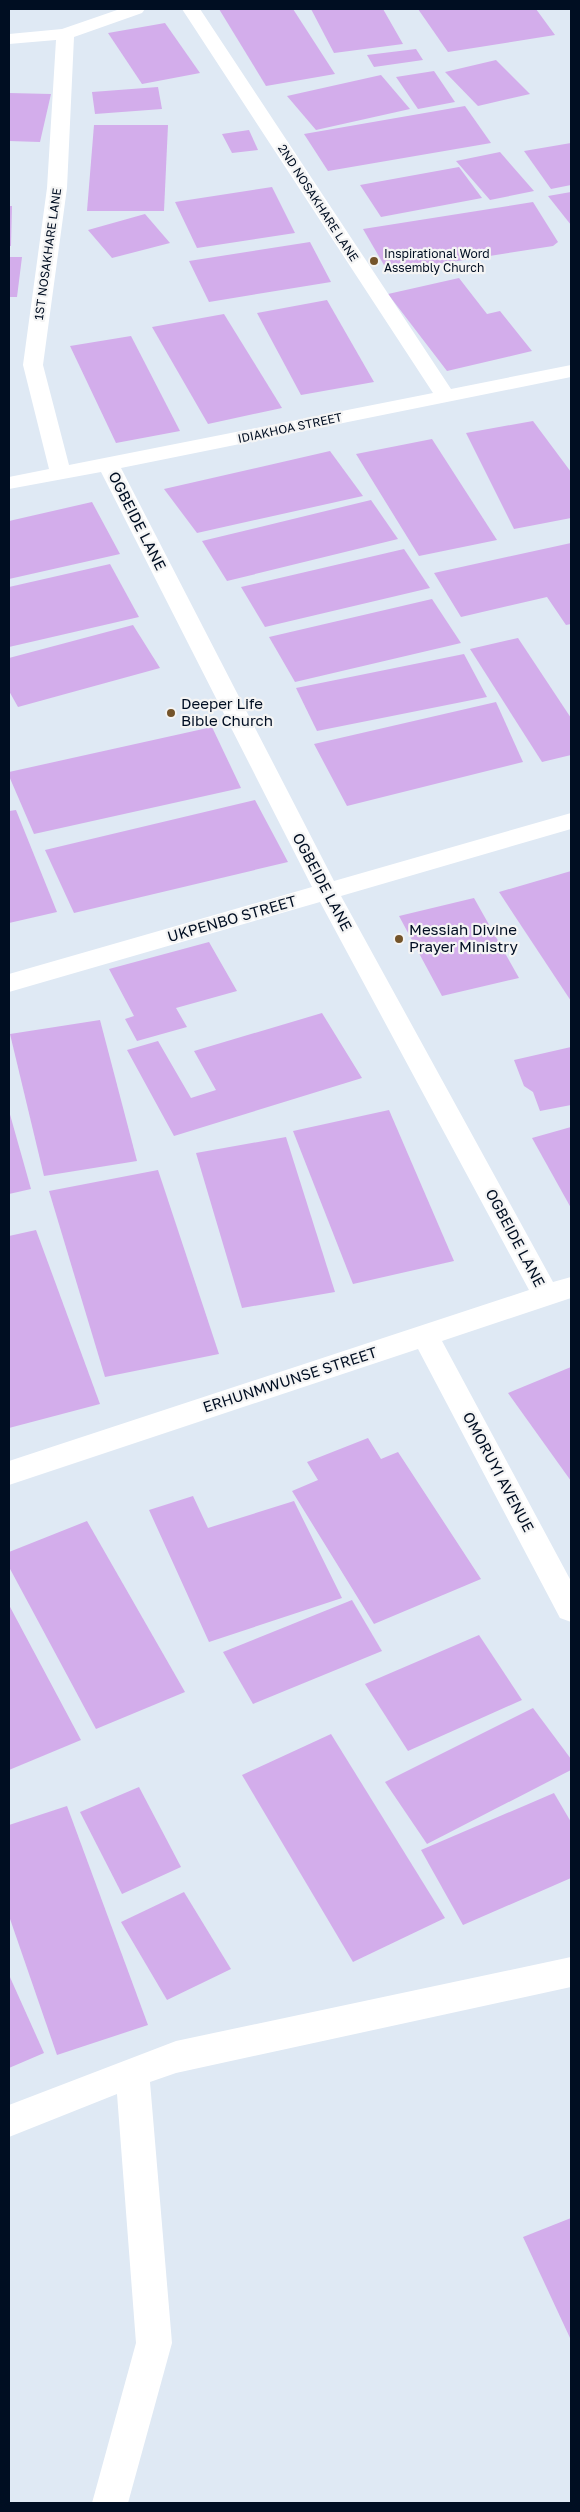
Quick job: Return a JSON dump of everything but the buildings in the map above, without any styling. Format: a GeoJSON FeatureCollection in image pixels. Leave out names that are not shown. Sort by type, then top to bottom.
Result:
{"type":"FeatureCollection","features":[{"type":"Feature","properties":{"kind":"street"},"geometry":{"type":"LineString","coordinates":[[9,39],[65,34],[136,9]]}},
{"type":"Feature","properties":{"kind":"street","name":"2ND NOSAKHARE LANE"},"geometry":{"type":"LineString","coordinates":[[191,9],[445,396]]}},
{"type":"Feature","properties":{"kind":"street","name":"1ST NOSAKHARE LANE"},"geometry":{"type":"LineString","coordinates":[[60,471],[33,365],[57,188],[65,34]]}},
{"type":"Feature","properties":{"kind":"street","name":"IDIAKHOA STREET"},"geometry":{"type":"LineString","coordinates":[[9,482],[571,372]]}},
{"type":"Feature","properties":{"kind":"street","name":"OGBEIDE LANE"},"geometry":{"type":"LineString","coordinates":[[108,464],[327,892],[558,1290]]}},
{"type":"Feature","properties":{"kind":"street","name":"UKPENBO STREET"},"geometry":{"type":"LineString","coordinates":[[9,984],[571,821]]}},
{"type":"Feature","properties":{"kind":"street","name":"ERHUNMWUNSE STREET"},"geometry":{"type":"LineString","coordinates":[[9,1474],[558,1290]]}},
{"type":"Feature","properties":{"kind":"street","name":"OMORUYI AVENUE"},"geometry":{"type":"LineString","coordinates":[[425,1336],[571,1609]]}},
{"type":"Feature","properties":{"kind":"street"},"geometry":{"type":"LineString","coordinates":[[9,2121],[132,2072],[176,2057],[571,1972]]}},
{"type":"Feature","properties":{"kind":"street"},"geometry":{"type":"LineString","coordinates":[[110,2503],[154,2343],[132,2072]]}},
{"type":"Feature","properties":{"kind":"place","name":"Inspirational Word Assembly Church"},"geometry":{"type":"Point","coordinates":[374,261]}},
{"type":"Feature","properties":{"kind":"place","name":"Deeper Life Bible Church"},"geometry":{"type":"Point","coordinates":[171,713]}},
{"type":"Feature","properties":{"kind":"place","name":"Messiah Divine Prayer Ministry"},"geometry":{"type":"Point","coordinates":[399,939]}}]}
